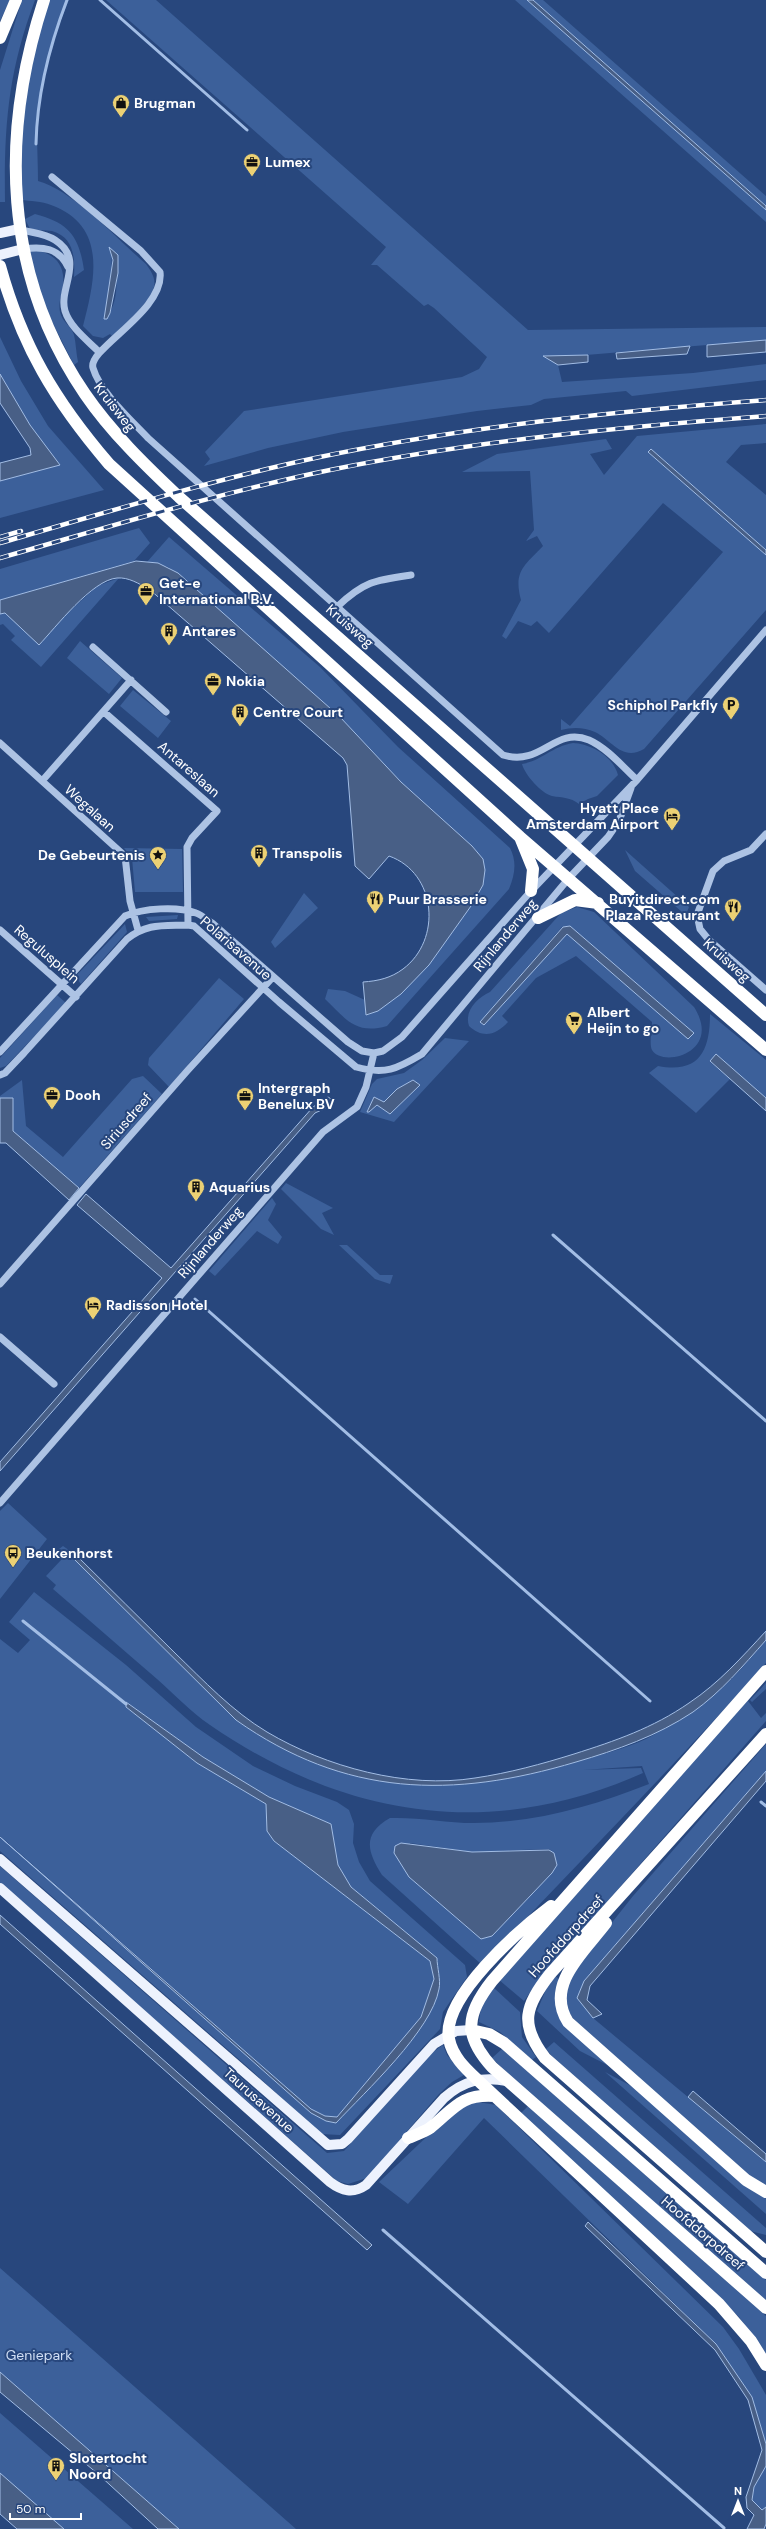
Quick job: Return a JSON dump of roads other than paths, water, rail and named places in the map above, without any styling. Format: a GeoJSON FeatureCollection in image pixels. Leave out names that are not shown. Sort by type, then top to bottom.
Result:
{"type":"FeatureCollection","features":[{"type":"Feature","properties":{"kind":"highway"},"geometry":{"type":"LineString","coordinates":[[0,38],[16,0]]}},
{"type":"Feature","properties":{"kind":"highway","name":"Kruisweg"},"geometry":{"type":"LineString","coordinates":[[44,0],[32,34],[20,79],[15,119],[12,171],[23,249],[44,320],[62,356],[85,394],[119,437],[178,497],[343,640],[573,846],[766,1015]]}},
{"type":"Feature","properties":{"kind":"highway"},"geometry":{"type":"LineString","coordinates":[[0,266],[22,332],[41,371],[76,425],[109,464],[349,679],[520,836],[766,1050]]}},
{"type":"Feature","properties":{"kind":"highway"},"geometry":{"type":"LineString","coordinates":[[520,836],[533,869],[531,891]]}},
{"type":"Feature","properties":{"kind":"highway"},"geometry":{"type":"LineString","coordinates":[[538,918],[575,900],[598,903]]}},
{"type":"Feature","properties":{"kind":"highway","name":"Hoofddorpdreef"},"geometry":{"type":"LineString","coordinates":[[766,1671],[481,1995],[473,2011],[471,2030],[480,2054],[507,2081],[766,2308]]}},
{"type":"Feature","properties":{"kind":"highway","name":"Hoofddorpdreef"},"geometry":{"type":"LineString","coordinates":[[766,1734],[538,1990],[528,2012],[530,2035],[545,2058],[766,2252]]}},
{"type":"Feature","properties":{"kind":"highway"},"geometry":{"type":"LineString","coordinates":[[640,1876],[564,1978],[560,1994],[564,2015],[568,2022],[676,2119],[746,2180],[766,2192]]}},
{"type":"Feature","properties":{"kind":"highway"},"geometry":{"type":"LineString","coordinates":[[573,1889],[519,1930],[464,1991],[451,2016],[448,2034],[455,2055],[477,2080],[719,2304],[751,2340],[766,2365]]}},
{"type":"Feature","properties":{"kind":"highway","name":"Hoofddorpdreef"},"geometry":{"type":"LineString","coordinates":[[471,2030],[489,2034],[504,2043],[766,2273]]}},
{"type":"Feature","properties":{"kind":"highway"},"geometry":{"type":"LineString","coordinates":[[408,2138],[429,2129],[460,2101],[474,2096],[494,2096]]}},
{"type":"Feature","properties":{"kind":"highway"},"geometry":{"type":"LineString","coordinates":[[742,2251],[766,2258]]}},
{"type":"Feature","properties":{"kind":"main road"},"geometry":{"type":"LineString","coordinates":[[0,233],[19,228]]}},
{"type":"Feature","properties":{"kind":"main road"},"geometry":{"type":"LineString","coordinates":[[0,255],[23,249]]}},
{"type":"Feature","properties":{"kind":"main road","name":"Taurusavenue"},"geometry":{"type":"LineString","coordinates":[[0,1859],[328,2145],[342,2144],[348,2139],[434,2044],[448,2034],[456,2031],[471,2030]]}},
{"type":"Feature","properties":{"kind":"main road","name":"Taurusavenue"},"geometry":{"type":"LineString","coordinates":[[0,1888],[337,2187],[349,2191],[361,2188],[450,2093],[464,2084],[490,2078],[507,2081]]}},
{"type":"Feature","properties":{"kind":"street"},"geometry":{"type":"LineString","coordinates":[[19,228],[30,233],[48,236],[56,240],[68,255],[70,271],[63,305],[65,312],[77,331],[98,351],[127,328],[156,295],[160,285],[160,272],[141,251],[52,177]]}},
{"type":"Feature","properties":{"kind":"street"},"geometry":{"type":"LineString","coordinates":[[23,249],[38,247],[56,252],[64,259],[70,271]]}},
{"type":"Feature","properties":{"kind":"street","name":"Kruisweg"},"geometry":{"type":"LineString","coordinates":[[98,351],[92,362],[93,369],[111,396],[148,438],[503,755],[523,758],[534,756],[556,741],[579,737],[602,748],[635,782]]}},
{"type":"Feature","properties":{"kind":"street"},"geometry":{"type":"LineString","coordinates":[[337,607],[355,590],[373,581],[411,575]]}},
{"type":"Feature","properties":{"kind":"street","name":"Rijnlanderweg"},"geometry":{"type":"LineString","coordinates":[[0,1503],[323,1132],[357,1107],[371,1071],[374,1053],[392,1046],[415,1024],[531,891],[635,782],[766,630]]}},
{"type":"Feature","properties":{"kind":"street"},"geometry":{"type":"LineString","coordinates":[[93,647],[166,712]]}},
{"type":"Feature","properties":{"kind":"street"},"geometry":{"type":"LineString","coordinates":[[42,781],[131,680]]}},
{"type":"Feature","properties":{"kind":"street","name":"Antareslaan"},"geometry":{"type":"LineString","coordinates":[[104,712],[217,811],[192,838],[187,847],[188,925]]}},
{"type":"Feature","properties":{"kind":"street","name":"Wegalaan"},"geometry":{"type":"LineString","coordinates":[[0,743],[125,856],[133,913],[138,930]]}},
{"type":"Feature","properties":{"kind":"street","name":"Rijnlanderweg"},"geometry":{"type":"LineString","coordinates":[[371,1071],[385,1071],[399,1068],[422,1054],[538,918],[569,878],[608,837],[619,821],[635,782]]}},
{"type":"Feature","properties":{"kind":"street","name":"Kruisweg"},"geometry":{"type":"LineString","coordinates":[[766,834],[751,850],[724,861],[713,871],[698,909],[698,925],[709,940],[766,990]]}},
{"type":"Feature","properties":{"kind":"street","name":"Polarisavenue"},"geometry":{"type":"LineString","coordinates":[[133,913],[189,911],[198,914],[212,923],[348,1042],[362,1051],[374,1053]]}},
{"type":"Feature","properties":{"kind":"street"},"geometry":{"type":"LineString","coordinates":[[0,1052],[113,927],[125,916],[133,913]]}},
{"type":"Feature","properties":{"kind":"street","name":"Polarisavenue"},"geometry":{"type":"LineString","coordinates":[[0,1075],[10,1068],[127,939],[138,930],[146,926],[188,925],[194,926],[263,989],[356,1067],[371,1071]]}},
{"type":"Feature","properties":{"kind":"street","name":"Regulusplein"},"geometry":{"type":"LineString","coordinates":[[0,930],[76,997]]}},
{"type":"Feature","properties":{"kind":"street","name":"Siriusdreef"},"geometry":{"type":"LineString","coordinates":[[0,1284],[188,1070],[273,977]]}},
{"type":"Feature","properties":{"kind":"street"},"geometry":{"type":"LineString","coordinates":[[0,1337],[54,1384]]}},
{"type":"Feature","properties":{"kind":"waterway"},"geometry":{"type":"LineString","coordinates":[[36,144],[39,107],[45,70],[67,0]]}},
{"type":"Feature","properties":{"kind":"waterway"},"geometry":{"type":"LineString","coordinates":[[100,0],[247,130]]}},
{"type":"Feature","properties":{"kind":"waterway"},"geometry":{"type":"LineString","coordinates":[[553,1235],[766,1421]]}},
{"type":"Feature","properties":{"kind":"waterway"},"geometry":{"type":"LineString","coordinates":[[195,1299],[650,1701]]}},
{"type":"Feature","properties":{"kind":"waterway"},"geometry":{"type":"LineString","coordinates":[[23,1621],[126,1704]]}},
{"type":"Feature","properties":{"kind":"waterway"},"geometry":{"type":"LineString","coordinates":[[761,1802],[766,1806]]}},
{"type":"Feature","properties":{"kind":"waterway"},"geometry":{"type":"LineString","coordinates":[[383,2230],[724,2528]]}},
{"type":"Feature","properties":{"kind":"railway"},"geometry":{"type":"LineString","coordinates":[[0,543],[235,477],[315,458],[371,447],[483,429],[596,415],[766,400]]}},
{"type":"Feature","properties":{"kind":"railway"},"geometry":{"type":"LineString","coordinates":[[0,558],[164,511],[247,489],[330,470],[438,451],[547,436],[766,416]]}},
{"type":"Feature","properties":{"kind":"railway"},"geometry":{"type":"LineString","coordinates":[[0,537],[21,531]]}},
{"type":"Feature","properties":{"kind":"place","name":"Brugman"},"geometry":{"type":"Point","coordinates":[121,118]}},
{"type":"Feature","properties":{"kind":"place","name":"Lumex"},"geometry":{"type":"Point","coordinates":[252,177]}},
{"type":"Feature","properties":{"kind":"place","name":"Get-e International B.V."},"geometry":{"type":"Point","coordinates":[146,606]}},
{"type":"Feature","properties":{"kind":"place","name":"Antares"},"geometry":{"type":"Point","coordinates":[169,646]}},
{"type":"Feature","properties":{"kind":"place","name":"Nokia"},"geometry":{"type":"Point","coordinates":[213,696]}},
{"type":"Feature","properties":{"kind":"place","name":"Schiphol Parkfly"},"geometry":{"type":"Point","coordinates":[731,720]}},
{"type":"Feature","properties":{"kind":"place","name":"Centre Court"},"geometry":{"type":"Point","coordinates":[240,727]}},
{"type":"Feature","properties":{"kind":"place","name":"Hyatt Place Amsterdam Airport"},"geometry":{"type":"Point","coordinates":[672,831]}},
{"type":"Feature","properties":{"kind":"place","name":"Transpolis"},"geometry":{"type":"Point","coordinates":[259,868]}},
{"type":"Feature","properties":{"kind":"place","name":"De Gebeurtenis"},"geometry":{"type":"Point","coordinates":[158,870]}},
{"type":"Feature","properties":{"kind":"place","name":"Puur Brasserie"},"geometry":{"type":"Point","coordinates":[375,914]}},
{"type":"Feature","properties":{"kind":"place","name":"Buyitdirect.com Plaza Restaurant"},"geometry":{"type":"Point","coordinates":[733,922]}},
{"type":"Feature","properties":{"kind":"place","name":"Albert Heijn to go"},"geometry":{"type":"Point","coordinates":[574,1035]}},
{"type":"Feature","properties":{"kind":"place","name":"Dooh"},"geometry":{"type":"Point","coordinates":[52,1110]}},
{"type":"Feature","properties":{"kind":"place","name":"Intergraph Benelux BV"},"geometry":{"type":"Point","coordinates":[245,1111]}},
{"type":"Feature","properties":{"kind":"place","name":"Aquarius"},"geometry":{"type":"Point","coordinates":[196,1202]}},
{"type":"Feature","properties":{"kind":"place","name":"Radisson Hotel"},"geometry":{"type":"Point","coordinates":[93,1320]}},
{"type":"Feature","properties":{"kind":"place","name":"Beukenhorst"},"geometry":{"type":"Point","coordinates":[13,1568]}},
{"type":"Feature","properties":{"kind":"place","name":"Slotertocht Noord"},"geometry":{"type":"Point","coordinates":[56,2481]}},
{"type":"Feature","properties":{"kind":"park label","name":"Geniepark"},"geometry":{"type":"Point","coordinates":[39,2355]}}]}
